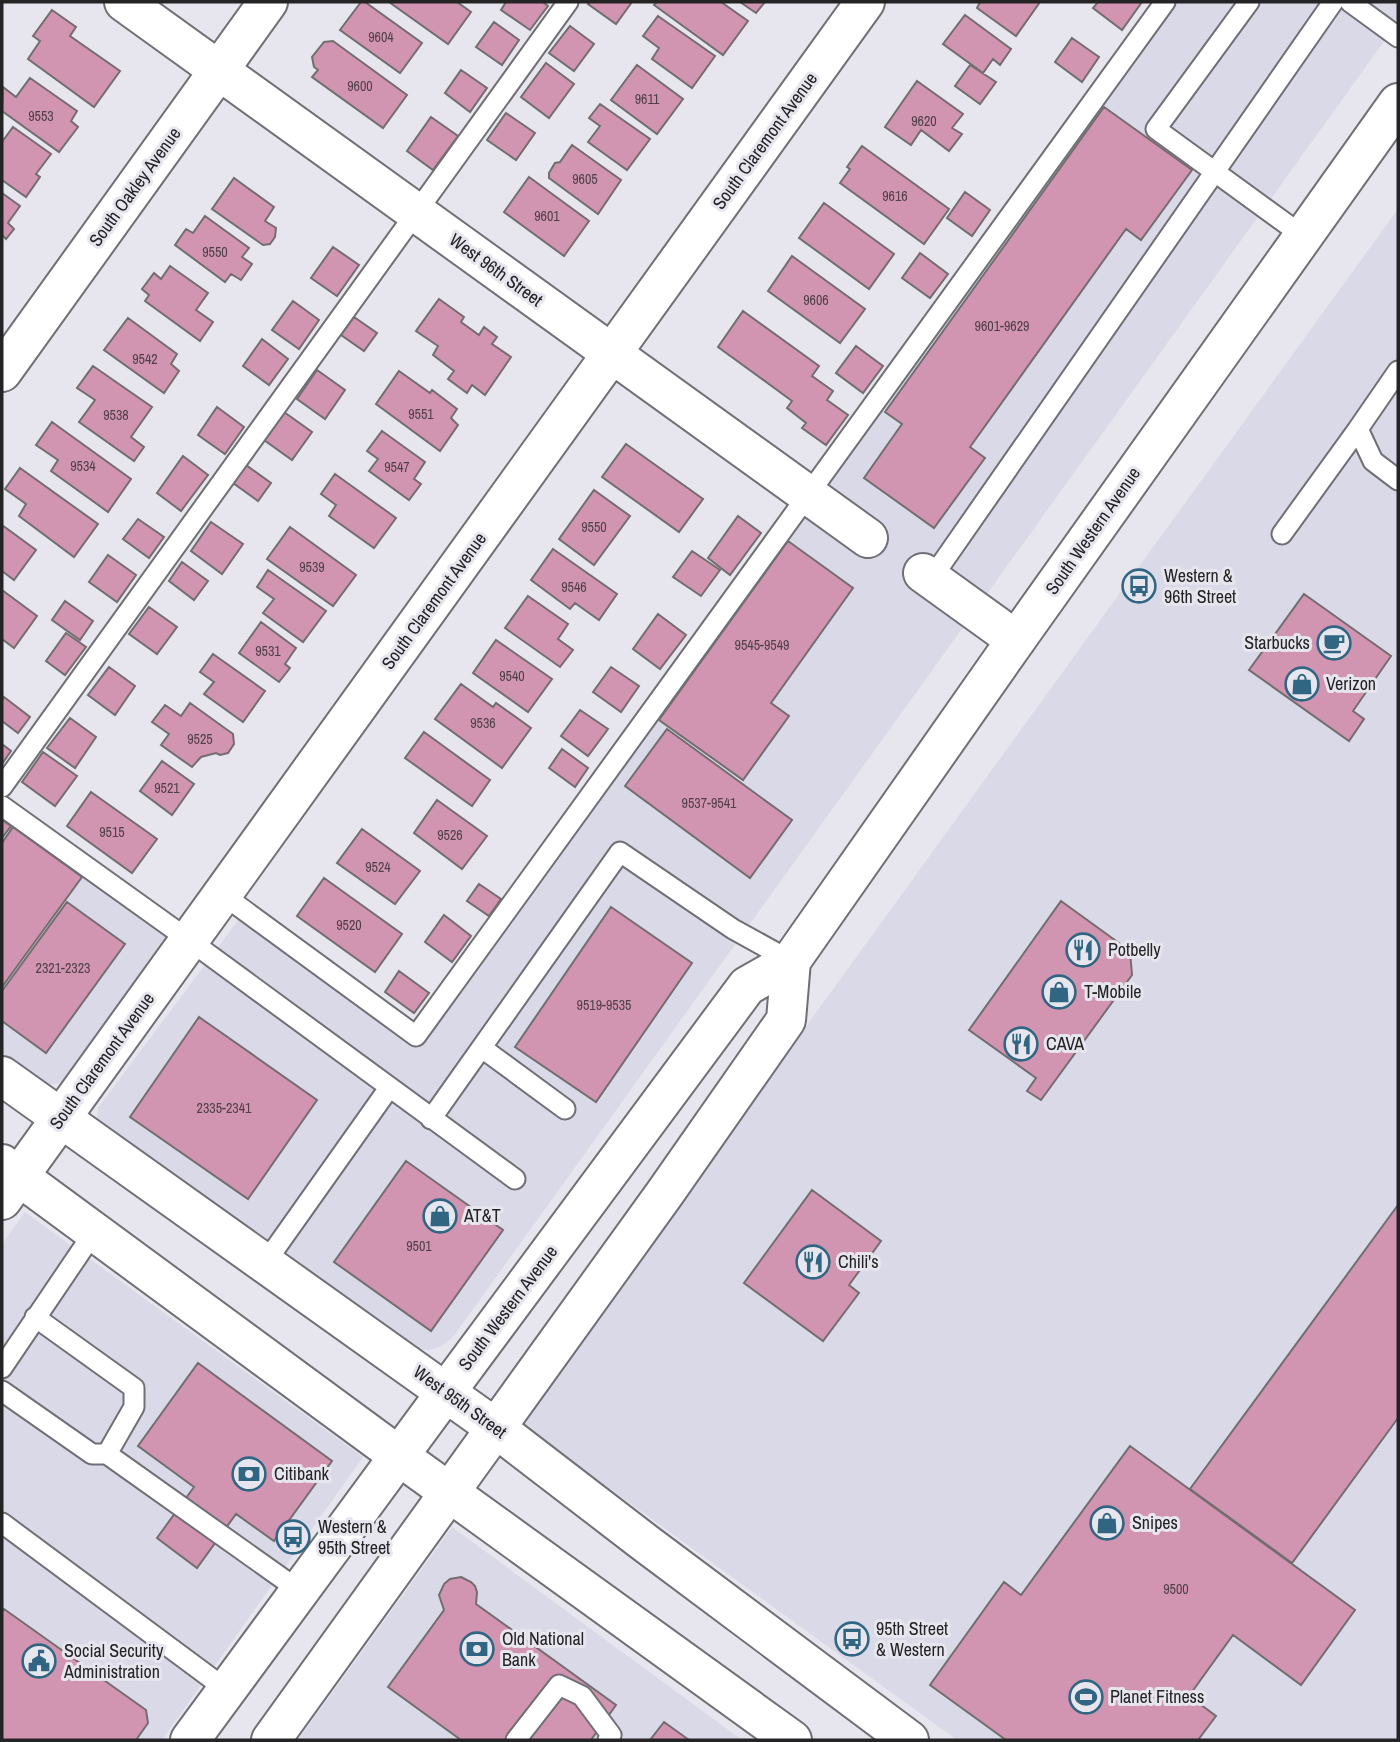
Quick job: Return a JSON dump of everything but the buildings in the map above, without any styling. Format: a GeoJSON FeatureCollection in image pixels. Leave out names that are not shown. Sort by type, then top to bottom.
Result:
{"type":"FeatureCollection","features":[{"type":"Feature","properties":{"kind":"main road","name":"West 96th Street"},"geometry":{"type":"LineString","coordinates":[[124,2],[868,538]]}},
{"type":"Feature","properties":{"kind":"main road","name":"South Oakley Avenue"},"geometry":{"type":"LineString","coordinates":[[2,372],[268,2]]}},
{"type":"Feature","properties":{"kind":"main road","name":"South Claremont Avenue"},"geometry":{"type":"LineString","coordinates":[[7,1180],[60,1118],[865,2]]}},
{"type":"Feature","properties":{"kind":"main road","name":"South Western Avenue"},"geometry":{"type":"LineString","coordinates":[[190,1740],[747,986],[792,961],[1016,640],[1398,103]]}},
{"type":"Feature","properties":{"kind":"main road"},"geometry":{"type":"LineString","coordinates":[[927,576],[1016,640]]}},
{"type":"Feature","properties":{"kind":"main road","name":"South Western Avenue"},"geometry":{"type":"LineString","coordinates":[[271,1740],[684,1168],[786,1020],[792,961]]}},
{"type":"Feature","properties":{"kind":"main road","name":"West 95th Street"},"geometry":{"type":"LineString","coordinates":[[2,1076],[497,1429],[643,1542],[909,1740]]}},
{"type":"Feature","properties":{"kind":"main road"},"geometry":{"type":"LineString","coordinates":[[7,1180],[94,1232],[792,1740]]}},
{"type":"Feature","properties":{"kind":"lane"},"geometry":{"type":"LineString","coordinates":[[2,788],[568,2]]}},
{"type":"Feature","properties":{"kind":"lane"},"geometry":{"type":"LineString","coordinates":[[222,894],[416,1036],[1166,2]]}},
{"type":"Feature","properties":{"kind":"lane"},"geometry":{"type":"LineString","coordinates":[[1249,2],[1156,129],[1303,236]]}},
{"type":"Feature","properties":{"kind":"lane"},"geometry":{"type":"LineString","coordinates":[[927,576],[1333,2]]}},
{"type":"Feature","properties":{"kind":"lane"},"geometry":{"type":"LineString","coordinates":[[1350,2],[1398,37]]}},
{"type":"Feature","properties":{"kind":"lane"},"geometry":{"type":"LineString","coordinates":[[1282,534],[1398,370]]}},
{"type":"Feature","properties":{"kind":"lane"},"geometry":{"type":"LineString","coordinates":[[1358,429],[1373,461],[1398,480]]}},
{"type":"Feature","properties":{"kind":"lane"},"geometry":{"type":"LineString","coordinates":[[2,806],[515,1179]]}},
{"type":"Feature","properties":{"kind":"lane"},"geometry":{"type":"LineString","coordinates":[[432,1119],[620,852],[733,929],[792,961]]}},
{"type":"Feature","properties":{"kind":"lane"},"geometry":{"type":"LineString","coordinates":[[482,1048],[565,1109]]}},
{"type":"Feature","properties":{"kind":"lane"},"geometry":{"type":"LineString","coordinates":[[265,1263],[389,1088]]}},
{"type":"Feature","properties":{"kind":"lane"},"geometry":{"type":"LineString","coordinates":[[2,1368],[94,1232]]}},
{"type":"Feature","properties":{"kind":"lane"},"geometry":{"type":"LineString","coordinates":[[35,1317],[134,1388],[134,1407],[107,1454]]}},
{"type":"Feature","properties":{"kind":"lane"},"geometry":{"type":"LineString","coordinates":[[2,1391],[92,1454],[107,1454],[300,1591]]}},
{"type":"Feature","properties":{"kind":"lane"},"geometry":{"type":"LineString","coordinates":[[2,1523],[227,1690]]}},
{"type":"Feature","properties":{"kind":"lane"},"geometry":{"type":"LineString","coordinates":[[516,1740],[559,1685],[582,1696],[611,1735],[608,1740]]}},
{"type":"Feature","properties":{"kind":"shaded area"},"geometry":{"type":"Polygon","coordinates":[[[1165,2],[1398,2],[1398,22],[453,1337],[442,1346],[429,1350],[413,1349],[102,1129],[97,1119],[98,1108],[245,911],[415,1036],[1165,2]]]}},
{"type":"Feature","properties":{"kind":"shaded area"},"geometry":{"type":"Polygon","coordinates":[[[1398,209],[1398,1740],[957,1740],[519,1423],[1398,209]]]}},
{"type":"Feature","properties":{"kind":"shaded area"},"geometry":{"type":"Polygon","coordinates":[[[2,806],[174,930],[66,1080],[57,1084],[40,1085],[2,1057],[2,806]]]}},
{"type":"Feature","properties":{"kind":"shaded area"},"geometry":{"type":"Polygon","coordinates":[[[25,1212],[363,1457],[162,1740],[2,1740],[2,1244],[25,1212]]]}},
{"type":"Feature","properties":{"kind":"shaded area"},"geometry":{"type":"Polygon","coordinates":[[[452,1527],[742,1740],[298,1740],[452,1527]]]}},
{"type":"Feature","properties":{"kind":"place","name":"Western & 96th Street"},"geometry":{"type":"Point","coordinates":[1139,586]}},
{"type":"Feature","properties":{"kind":"place","name":"Starbucks"},"geometry":{"type":"Point","coordinates":[1334,643]}},
{"type":"Feature","properties":{"kind":"place","name":"Verizon"},"geometry":{"type":"Point","coordinates":[1302,684]}},
{"type":"Feature","properties":{"kind":"place","name":"Potbelly"},"geometry":{"type":"Point","coordinates":[1083,950]}},
{"type":"Feature","properties":{"kind":"place","name":"T-Mobile"},"geometry":{"type":"Point","coordinates":[1059,992]}},
{"type":"Feature","properties":{"kind":"place","name":"CAVA"},"geometry":{"type":"Point","coordinates":[1021,1044]}},
{"type":"Feature","properties":{"kind":"place","name":"AT&T"},"geometry":{"type":"Point","coordinates":[440,1216]}},
{"type":"Feature","properties":{"kind":"place","name":"Chili's"},"geometry":{"type":"Point","coordinates":[813,1262]}},
{"type":"Feature","properties":{"kind":"place","name":"Citibank"},"geometry":{"type":"Point","coordinates":[249,1474]}},
{"type":"Feature","properties":{"kind":"place","name":"Snipes"},"geometry":{"type":"Point","coordinates":[1107,1523]}},
{"type":"Feature","properties":{"kind":"place","name":"Western & 95th Street"},"geometry":{"type":"Point","coordinates":[293,1537]}},
{"type":"Feature","properties":{"kind":"place","name":"95th Street & Western"},"geometry":{"type":"Point","coordinates":[852,1639]}},
{"type":"Feature","properties":{"kind":"place","name":"Old National Bank"},"geometry":{"type":"Point","coordinates":[477,1649]}},
{"type":"Feature","properties":{"kind":"place","name":"Social Security Administration"},"geometry":{"type":"Point","coordinates":[39,1661]}},
{"type":"Feature","properties":{"kind":"place","name":"Planet Fitness"},"geometry":{"type":"Point","coordinates":[1086,1697]}}]}
